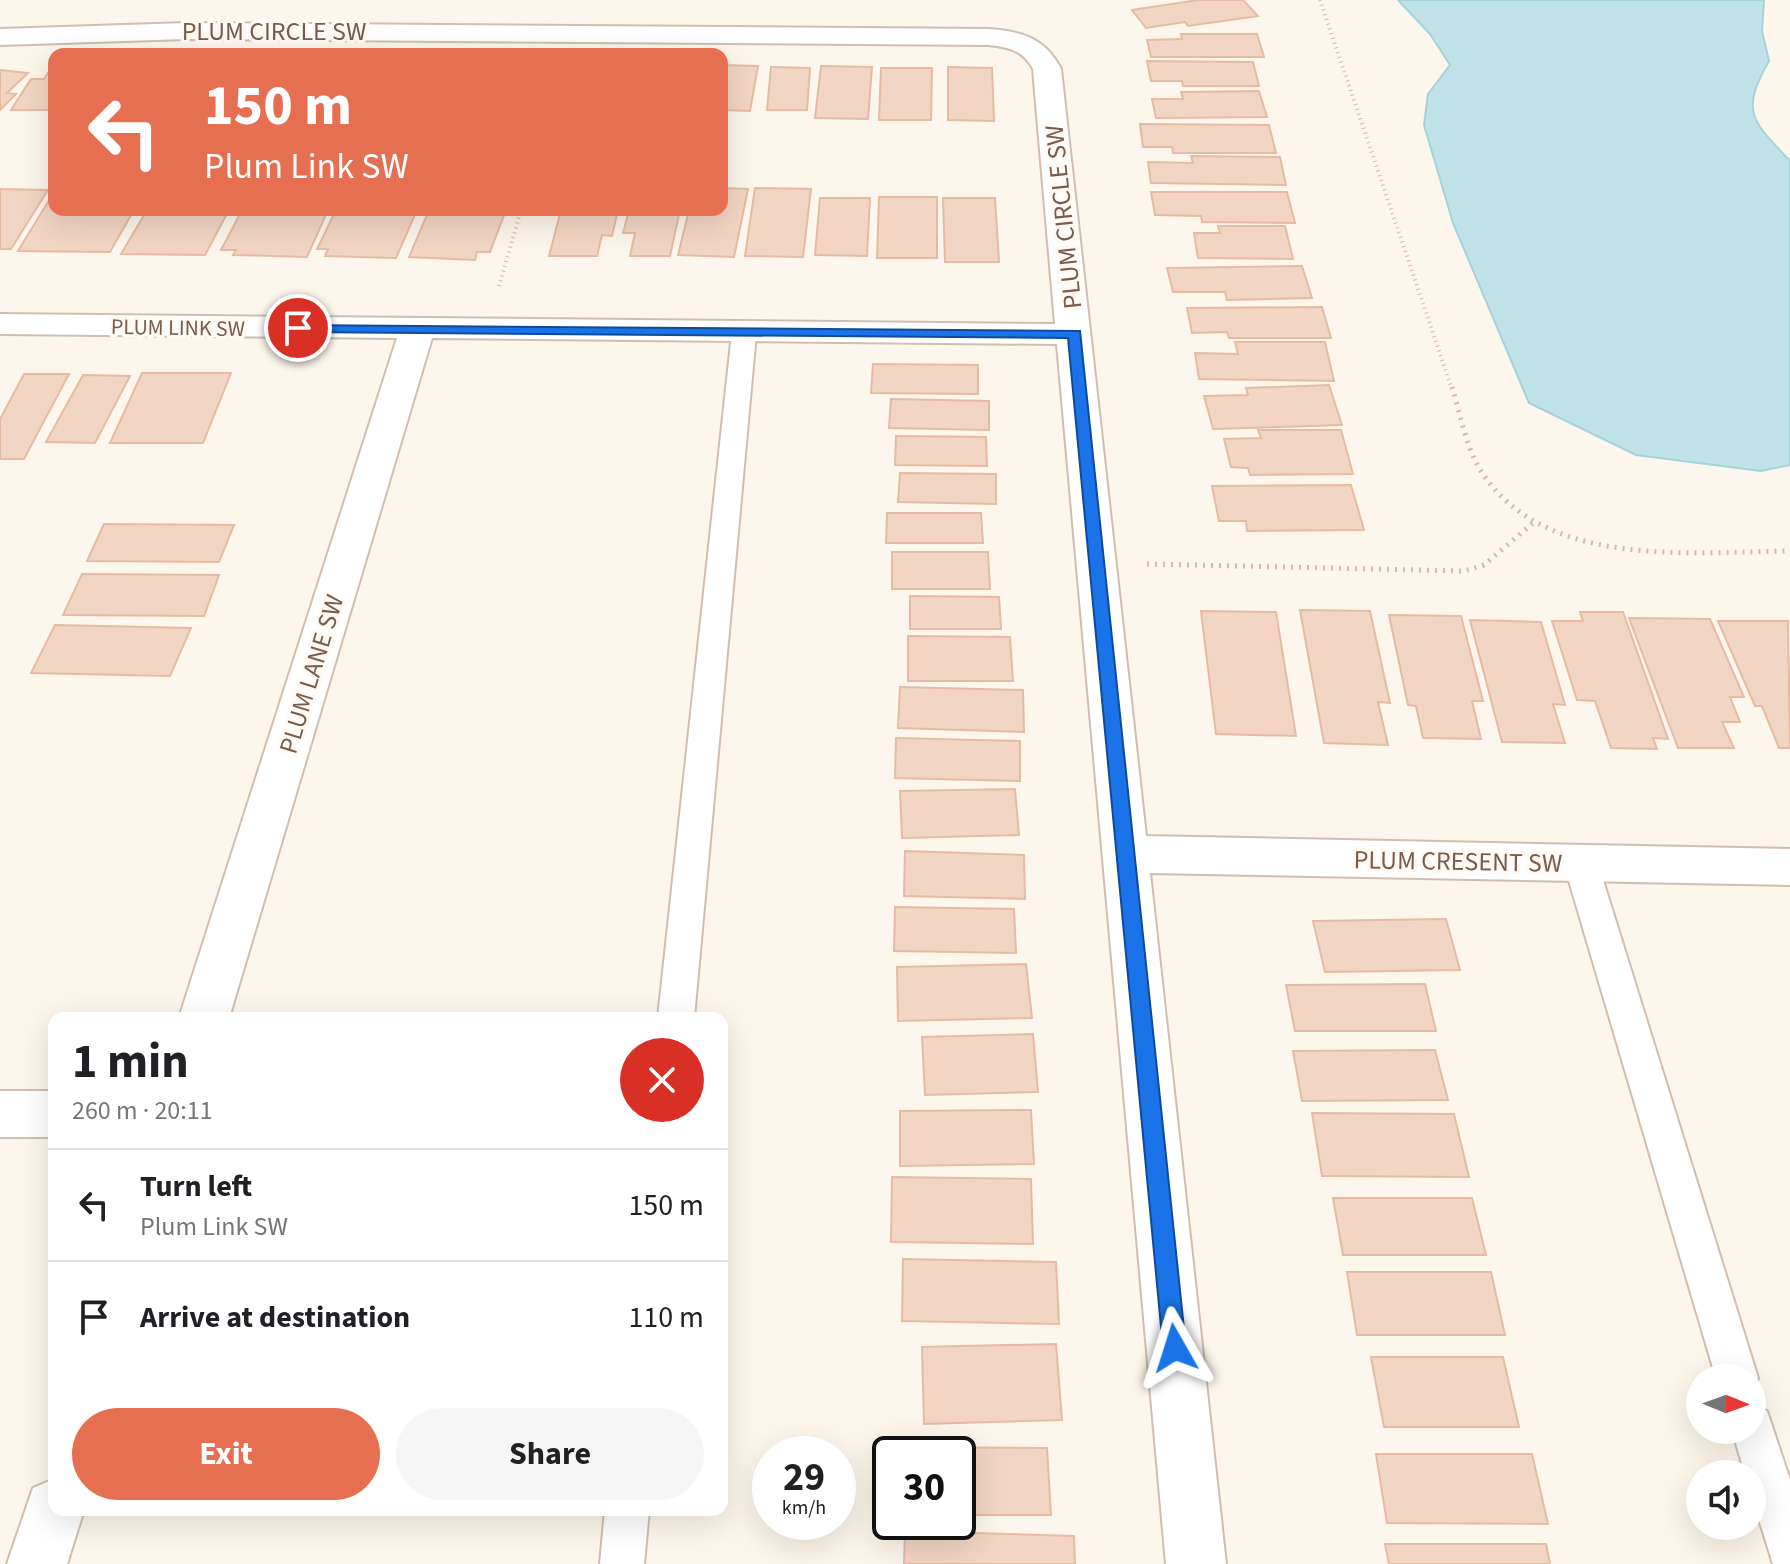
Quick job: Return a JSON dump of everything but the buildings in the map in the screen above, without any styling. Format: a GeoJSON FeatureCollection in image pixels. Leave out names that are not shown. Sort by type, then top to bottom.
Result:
{"type":"FeatureCollection","features":[{"type":"Feature","properties":{"kind":"street","name":"PLUM CIRCLE SW"},"geometry":{"type":"LineString","coordinates":[[0,37],[108,31],[550,23],[988,37],[1025,43],[1043,59],[1047,69],[1075,334],[1196,1564]]}},
{"type":"Feature","properties":{"kind":"street","name":"PLUM LINK SW"},"geometry":{"type":"LineString","coordinates":[[0,324],[487,331],[1075,334]]}},
{"type":"Feature","properties":{"kind":"street","name":"PLUM LANE SW"},"geometry":{"type":"LineString","coordinates":[[206,1012],[417,330]]}},
{"type":"Feature","properties":{"kind":"street","name":"PLUM CRESENT SW"},"geometry":{"type":"LineString","coordinates":[[1125,854],[1790,867]]}},
{"type":"Feature","properties":{"kind":"street"},"geometry":{"type":"LineString","coordinates":[[0,1114],[48,1114]]}},
{"type":"Feature","properties":{"kind":"street"},"geometry":{"type":"LineString","coordinates":[[37,1564],[52,1516]]}},
{"type":"Feature","properties":{"kind":"lane"},"geometry":{"type":"LineString","coordinates":[[677,1012],[744,333]]}},
{"type":"Feature","properties":{"kind":"lane"},"geometry":{"type":"LineString","coordinates":[[1581,864],[1733,1364]]}},
{"type":"Feature","properties":{"kind":"lane"},"geometry":{"type":"LineString","coordinates":[[1757,1444],[1790,1551]]}},
{"type":"Feature","properties":{"kind":"lane"},"geometry":{"type":"LineString","coordinates":[[622,1564],[626,1516]]}},
{"type":"Feature","properties":{"kind":"path"},"geometry":{"type":"LineString","coordinates":[[1320,0],[1479,468],[1494,488],[1534,522],[1560,536],[1627,548],[1790,551]]}},
{"type":"Feature","properties":{"kind":"path"},"geometry":{"type":"LineString","coordinates":[[487,331],[519,216]]}},
{"type":"Feature","properties":{"kind":"path"},"geometry":{"type":"LineString","coordinates":[[1098,563],[1464,571],[1484,565],[1534,522]]}},
{"type":"Feature","properties":{"kind":"water"},"geometry":{"type":"Polygon","coordinates":[[[1398,0],[1764,0],[1762,31],[1769,61],[1754,93],[1754,116],[1790,161],[1790,465],[1761,471],[1636,455],[1529,403],[1453,223],[1424,125],[1428,94],[1450,65],[1430,34],[1398,0]]]}},
{"type":"Feature","properties":{"kind":"route"},"geometry":{"type":"LineString","coordinates":[[298,328],[1075,334],[1175,1348]]}}]}
